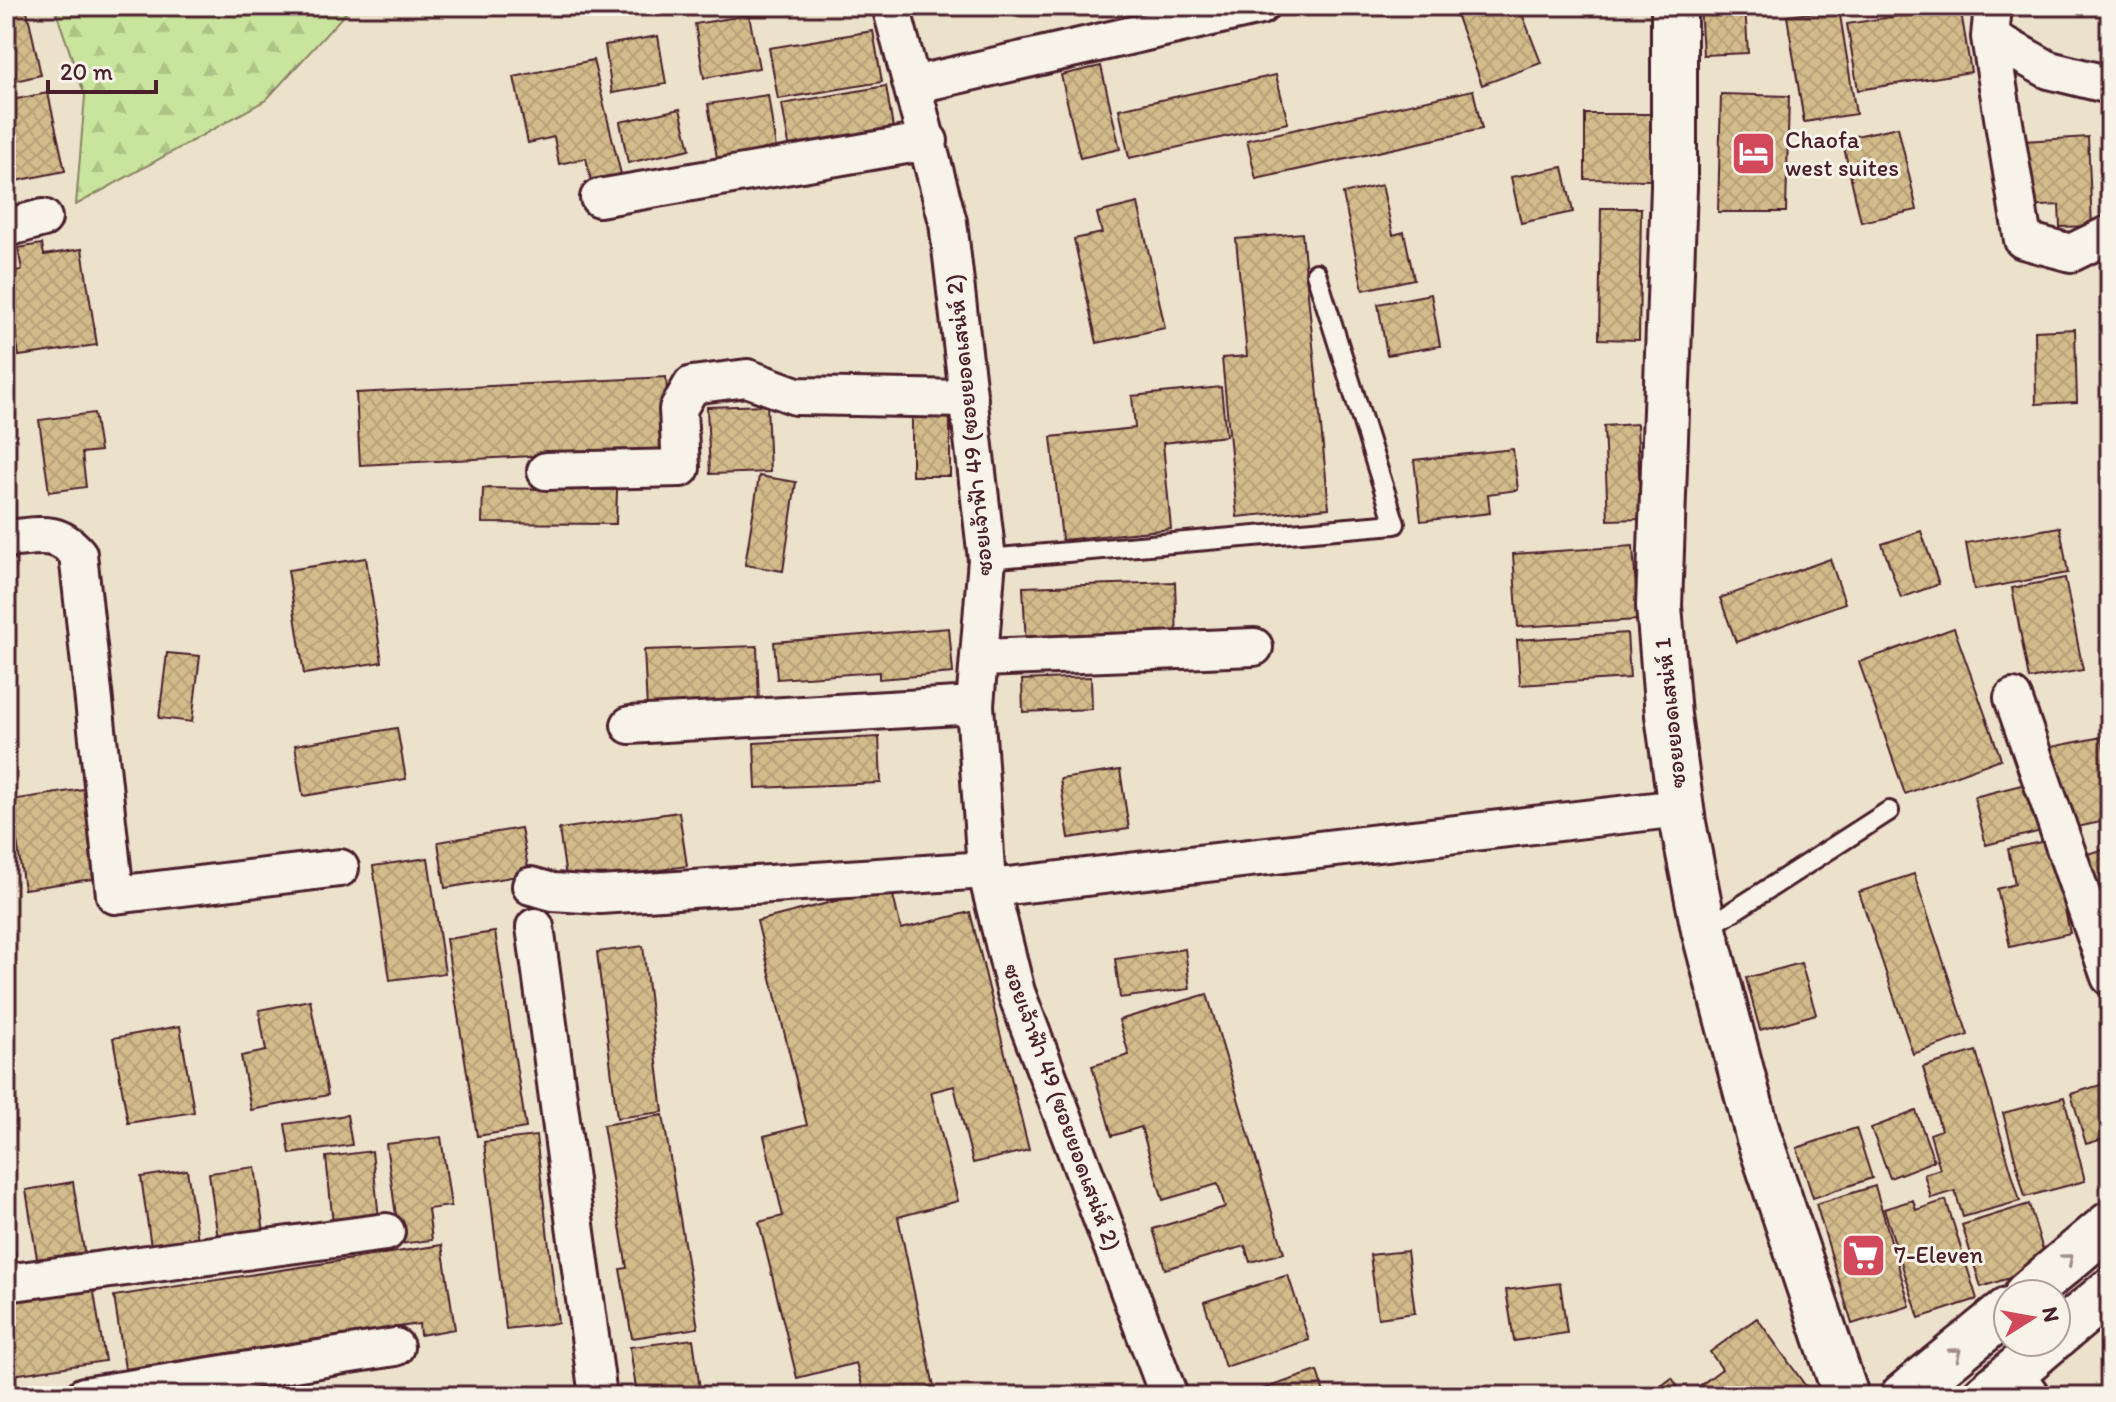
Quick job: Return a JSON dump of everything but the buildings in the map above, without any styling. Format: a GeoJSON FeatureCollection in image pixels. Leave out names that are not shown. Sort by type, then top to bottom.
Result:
{"type":"FeatureCollection","features":[{"type":"Feature","properties":{"kind":"street","name":"ซอยเจ้าฟ้า 49 (ซอยยอดเสน่ห์ 2)"},"geometry":{"type":"LineString","coordinates":[[891,6],[948,222],[987,559],[975,705],[988,879],[1016,992],[1169,1396]]}},
{"type":"Feature","properties":{"kind":"street"},"geometry":{"type":"LineString","coordinates":[[913,85],[1260,6]]}},
{"type":"Feature","properties":{"kind":"street","name":"ซอยยอดเสน่ห์ 1"},"geometry":{"type":"LineString","coordinates":[[1674,6],[1674,187],[1659,606],[1680,808],[1704,930],[1758,1135],[1846,1396]]}},
{"type":"Feature","properties":{"kind":"street"},"geometry":{"type":"LineString","coordinates":[[1992,21],[2049,70],[2110,85]]}},
{"type":"Feature","properties":{"kind":"street"},"geometry":{"type":"LineString","coordinates":[[1992,21],[2023,240],[2071,253],[2110,234]]}},
{"type":"Feature","properties":{"kind":"street"},"geometry":{"type":"LineString","coordinates":[[599,198],[929,141]]}},
{"type":"Feature","properties":{"kind":"street"},"geometry":{"type":"LineString","coordinates":[[6,228],[43,218]]}},
{"type":"Feature","properties":{"kind":"street"},"geometry":{"type":"LineString","coordinates":[[546,471],[681,468],[678,409],[692,385],[747,378],[796,396],[969,399]]}},
{"type":"Feature","properties":{"kind":"street"},"geometry":{"type":"LineString","coordinates":[[6,539],[49,536],[65,539],[78,554],[115,895],[340,868]]}},
{"type":"Feature","properties":{"kind":"street"},"geometry":{"type":"LineString","coordinates":[[981,658],[1254,647]]}},
{"type":"Feature","properties":{"kind":"street"},"geometry":{"type":"LineString","coordinates":[[2013,698],[2110,977]]}},
{"type":"Feature","properties":{"kind":"street"},"geometry":{"type":"LineString","coordinates":[[630,725],[975,705]]}},
{"type":"Feature","properties":{"kind":"street"},"geometry":{"type":"LineString","coordinates":[[531,886],[553,892],[600,895],[988,879],[1680,808]]}},
{"type":"Feature","properties":{"kind":"street"},"geometry":{"type":"LineString","coordinates":[[535,927],[598,1396]]}},
{"type":"Feature","properties":{"kind":"street"},"geometry":{"type":"LineString","coordinates":[[2046,1278],[2110,1224]]}},
{"type":"Feature","properties":{"kind":"street"},"geometry":{"type":"LineString","coordinates":[[6,1283],[386,1232]]}},
{"type":"Feature","properties":{"kind":"street"},"geometry":{"type":"LineString","coordinates":[[2072,1323],[2110,1291]]}},
{"type":"Feature","properties":{"kind":"street"},"geometry":{"type":"LineString","coordinates":[[1903,1396],[1992,1323]]}},
{"type":"Feature","properties":{"kind":"street"},"geometry":{"type":"LineString","coordinates":[[84,1396],[395,1347]]}},
{"type":"Feature","properties":{"kind":"street"},"geometry":{"type":"LineString","coordinates":[[2010,1388],[2035,1358]]}},
{"type":"Feature","properties":{"kind":"lane"},"geometry":{"type":"LineString","coordinates":[[987,559],[1395,524],[1316,273]]}},
{"type":"Feature","properties":{"kind":"lane"},"geometry":{"type":"LineString","coordinates":[[1704,930],[1889,811]]}},
{"type":"Feature","properties":{"kind":"green space"},"geometry":{"type":"Polygon","coordinates":[[[54,6],[352,6],[266,100],[76,205],[85,96],[54,6]]]}},
{"type":"Feature","properties":{"kind":"place","name":"Chaofa west suites"},"geometry":{"type":"Point","coordinates":[1754,154]}},
{"type":"Feature","properties":{"kind":"place","name":"7-Eleven"},"geometry":{"type":"Point","coordinates":[1863,1255]}}]}
